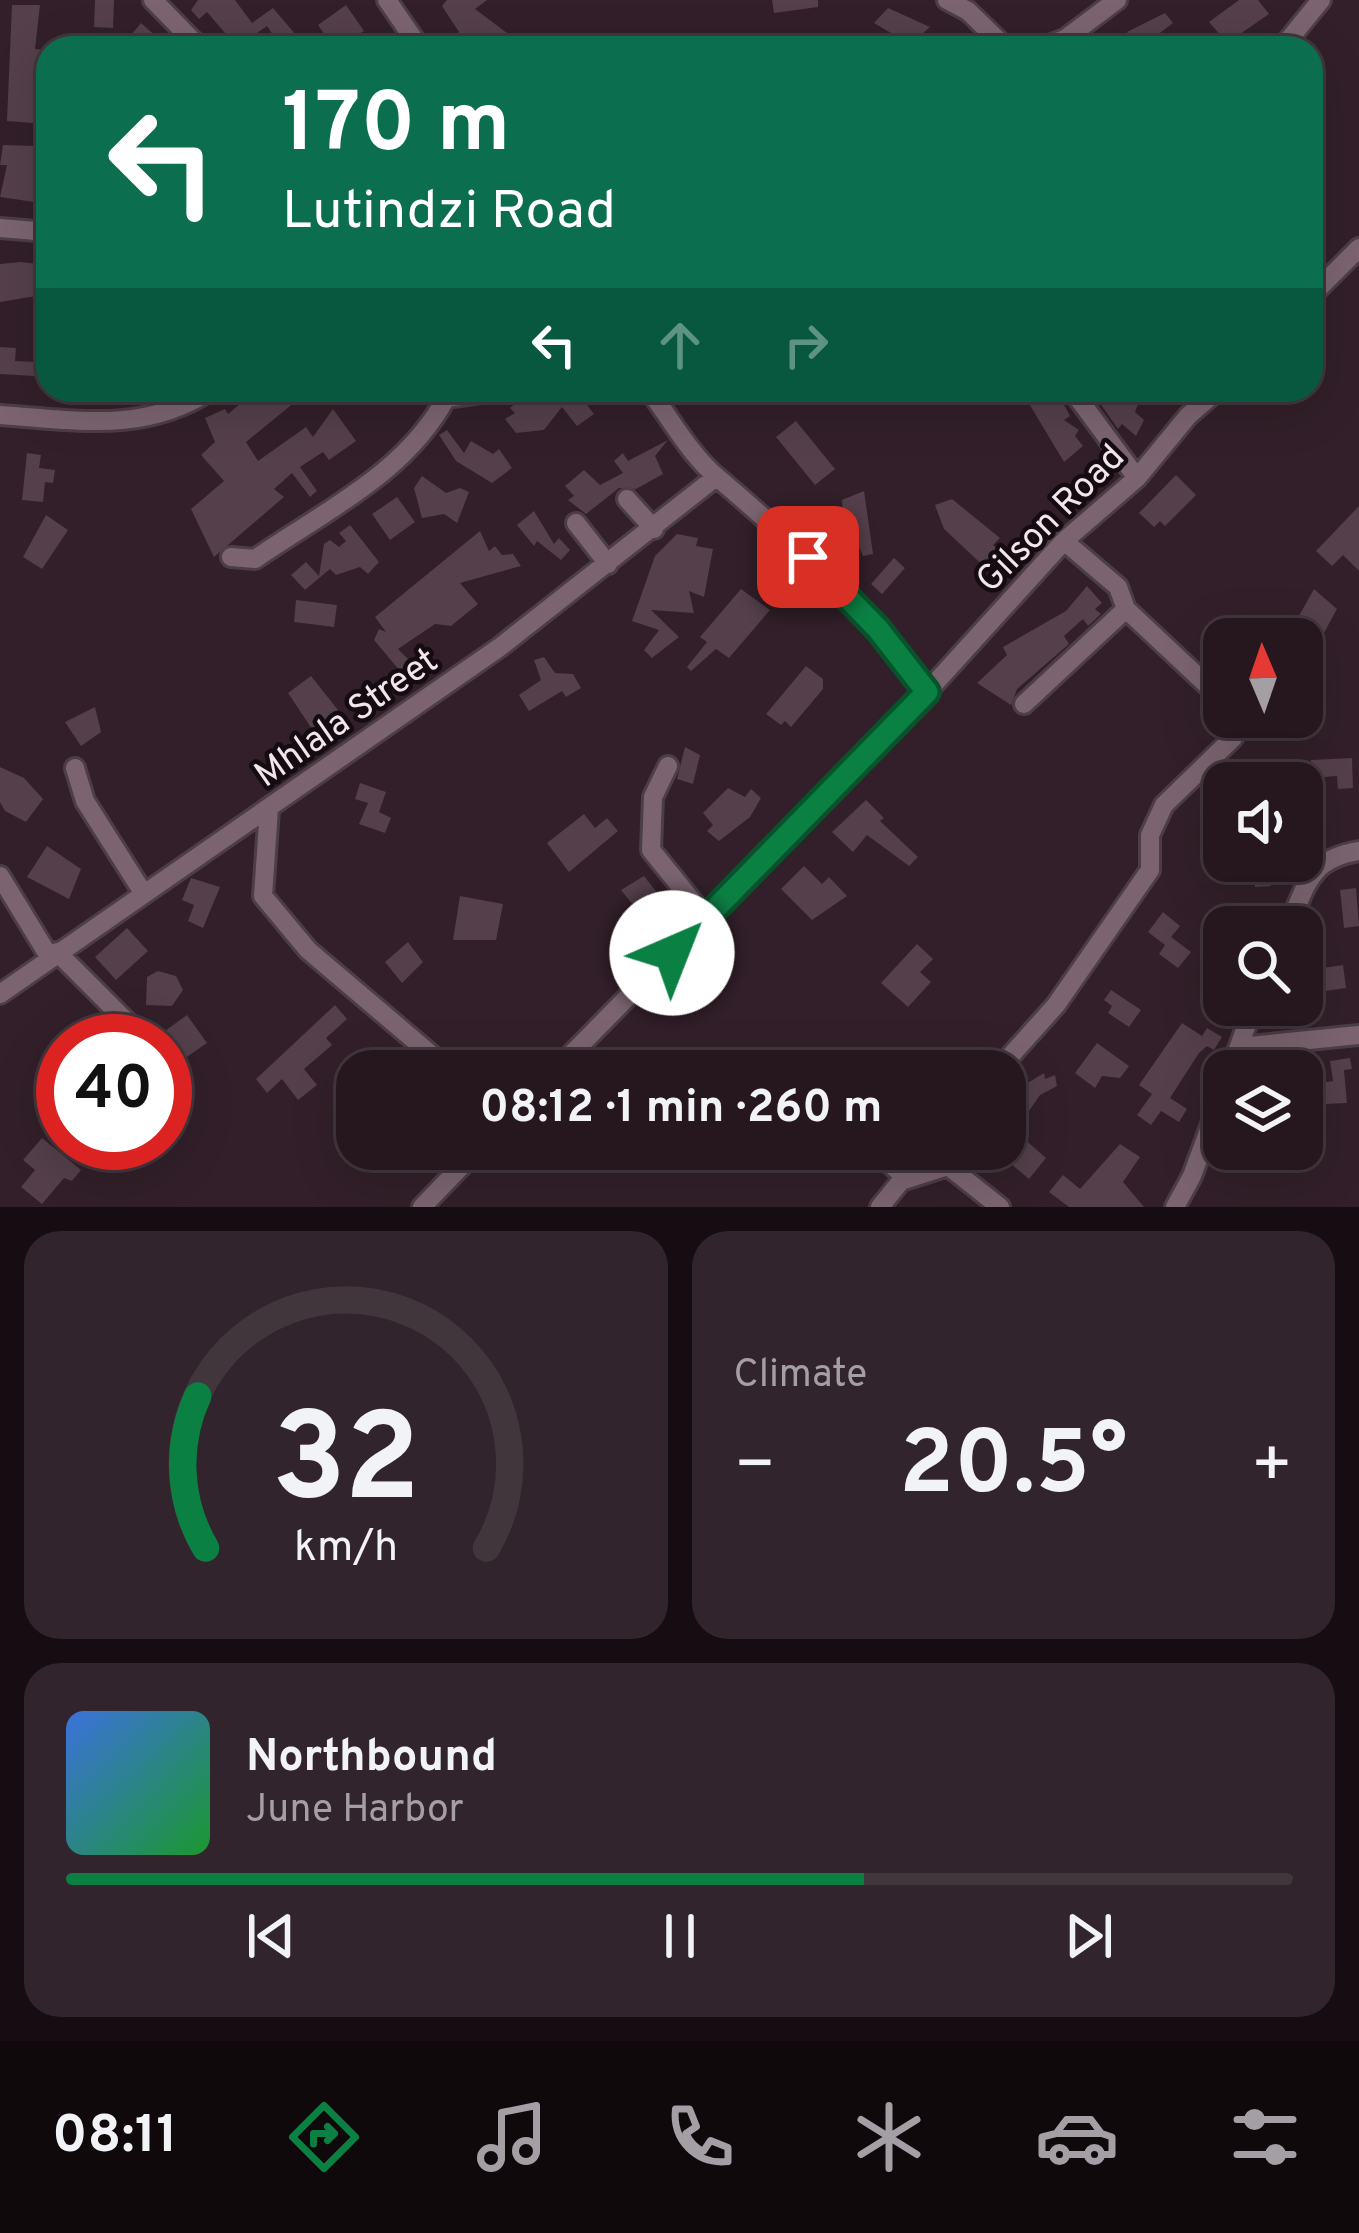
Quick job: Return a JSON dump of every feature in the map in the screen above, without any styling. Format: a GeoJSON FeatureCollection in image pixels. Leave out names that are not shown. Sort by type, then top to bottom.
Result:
{"type":"FeatureCollection","features":[{"type":"Feature","properties":{"kind":"street"},"geometry":{"type":"LineString","coordinates":[[153,0],[188,36]]}},
{"type":"Feature","properties":{"kind":"street"},"geometry":{"type":"LineString","coordinates":[[387,0],[412,36]]}},
{"type":"Feature","properties":{"kind":"street"},"geometry":{"type":"LineString","coordinates":[[947,0],[968,11],[994,36]]}},
{"type":"Feature","properties":{"kind":"street"},"geometry":{"type":"LineString","coordinates":[[1069,36],[1117,0]]}},
{"type":"Feature","properties":{"kind":"street"},"geometry":{"type":"LineString","coordinates":[[1292,36],[1321,0]]}},
{"type":"Feature","properties":{"kind":"street"},"geometry":{"type":"LineString","coordinates":[[0,228],[36,231]]}},
{"type":"Feature","properties":{"kind":"street"},"geometry":{"type":"LineString","coordinates":[[1323,284],[1359,248]]}},
{"type":"Feature","properties":{"kind":"street"},"geometry":{"type":"LineString","coordinates":[[0,415],[101,422],[154,418],[176,413],[193,402]]}},
{"type":"Feature","properties":{"kind":"street"},"geometry":{"type":"LineString","coordinates":[[231,557],[255,559],[395,464],[430,429],[439,402]]}},
{"type":"Feature","properties":{"kind":"street"},"geometry":{"type":"LineString","coordinates":[[658,402],[716,477],[751,502],[832,581],[927,692]]}},
{"type":"Feature","properties":{"kind":"street"},"geometry":{"type":"LineString","coordinates":[[1081,402],[1137,478]]}},
{"type":"Feature","properties":{"kind":"street","name":"Gilson Road"},"geometry":{"type":"LineString","coordinates":[[576,1050],[927,692],[1064,541],[1137,478],[1204,402]]}},
{"type":"Feature","properties":{"kind":"street","name":"Mhlala Street"},"geometry":{"type":"LineString","coordinates":[[0,994],[142,891],[269,809],[500,647],[716,477]]}},
{"type":"Feature","properties":{"kind":"street"},"geometry":{"type":"LineString","coordinates":[[627,499],[654,529]]}},
{"type":"Feature","properties":{"kind":"street"},"geometry":{"type":"LineString","coordinates":[[576,523],[608,563]]}},
{"type":"Feature","properties":{"kind":"street"},"geometry":{"type":"LineString","coordinates":[[1064,541],[1118,587],[1126,609],[1203,681]]}},
{"type":"Feature","properties":{"kind":"street"},"geometry":{"type":"LineString","coordinates":[[1024,704],[1126,609]]}},
{"type":"Feature","properties":{"kind":"street"},"geometry":{"type":"LineString","coordinates":[[1015,1050],[1056,1004],[1150,870],[1150,835],[1164,806],[1233,738]]}},
{"type":"Feature","properties":{"kind":"street"},"geometry":{"type":"LineString","coordinates":[[668,766],[653,797],[651,850],[706,918]]}},
{"type":"Feature","properties":{"kind":"street"},"geometry":{"type":"LineString","coordinates":[[75,768],[86,802],[142,891]]}},
{"type":"Feature","properties":{"kind":"street"},"geometry":{"type":"LineString","coordinates":[[269,809],[263,896],[308,950],[426,1050]]}},
{"type":"Feature","properties":{"kind":"street"},"geometry":{"type":"LineString","coordinates":[[1297,906],[1312,873],[1327,858],[1359,850]]}},
{"type":"Feature","properties":{"kind":"street"},"geometry":{"type":"LineString","coordinates":[[0,876],[53,955],[118,1014]]}},
{"type":"Feature","properties":{"kind":"street"},"geometry":{"type":"LineString","coordinates":[[1238,1050],[1246,1026]]}},
{"type":"Feature","properties":{"kind":"street"},"geometry":{"type":"LineString","coordinates":[[1239,1047],[1359,1035]]}},
{"type":"Feature","properties":{"kind":"street"},"geometry":{"type":"LineString","coordinates":[[1174,1207],[1203,1146]]}},
{"type":"Feature","properties":{"kind":"street"},"geometry":{"type":"LineString","coordinates":[[422,1207],[455,1170]]}},
{"type":"Feature","properties":{"kind":"street"},"geometry":{"type":"LineString","coordinates":[[898,1170],[908,1179]]}},
{"type":"Feature","properties":{"kind":"street"},"geometry":{"type":"LineString","coordinates":[[880,1207],[924,1170]]}},
{"type":"Feature","properties":{"kind":"street"},"geometry":{"type":"LineString","coordinates":[[959,1170],[1000,1207]]}},
{"type":"Feature","properties":{"kind":"building"},"geometry":{"type":"Polygon","coordinates":[[[95,0],[114,0],[113,28],[94,27],[95,0]]]}},
{"type":"Feature","properties":{"kind":"building"},"geometry":{"type":"Polygon","coordinates":[[[198,0],[235,0],[252,23],[273,8],[297,36],[274,36],[267,26],[252,36],[221,36],[225,33],[207,12],[199,19],[191,10],[198,0]]]}},
{"type":"Feature","properties":{"kind":"building"},"geometry":{"type":"Polygon","coordinates":[[[447,0],[487,0],[475,9],[506,36],[452,36],[459,32],[442,6],[447,0]]]}},
{"type":"Feature","properties":{"kind":"building"},"geometry":{"type":"Polygon","coordinates":[[[772,0],[818,0],[818,7],[774,13],[772,0]]]}},
{"type":"Feature","properties":{"kind":"building"},"geometry":{"type":"Polygon","coordinates":[[[1239,0],[1258,0],[1269,14],[1237,36],[1221,36],[1209,22],[1239,0]]]}},
{"type":"Feature","properties":{"kind":"building"},"geometry":{"type":"Polygon","coordinates":[[[12,5],[40,5],[36,123],[7,121],[12,5]]]}},
{"type":"Feature","properties":{"kind":"building"},"geometry":{"type":"Polygon","coordinates":[[[346,5],[364,31],[355,36],[326,36],[318,25],[346,5]]]}},
{"type":"Feature","properties":{"kind":"building"},"geometry":{"type":"Polygon","coordinates":[[[888,8],[930,27],[920,36],[888,36],[891,33],[874,23],[888,8]]]}},
{"type":"Feature","properties":{"kind":"building"},"geometry":{"type":"Polygon","coordinates":[[[1165,13],[1173,23],[1156,36],[1127,32],[1165,13]]]}},
{"type":"Feature","properties":{"kind":"building"},"geometry":{"type":"Polygon","coordinates":[[[141,23],[156,36],[130,36],[141,23]]]}},
{"type":"Feature","properties":{"kind":"building"},"geometry":{"type":"Polygon","coordinates":[[[3,145],[36,146],[36,202],[0,197],[7,165],[0,165],[3,145]]]}},
{"type":"Feature","properties":{"kind":"building"},"geometry":{"type":"Polygon","coordinates":[[[0,264],[36,264],[36,296],[0,302],[0,264]]]}},
{"type":"Feature","properties":{"kind":"building"},"geometry":{"type":"Polygon","coordinates":[[[0,347],[16,348],[15,361],[36,362],[35,376],[0,374],[0,347]]]}},
{"type":"Feature","properties":{"kind":"building"},"geometry":{"type":"Polygon","coordinates":[[[242,402],[295,402],[246,442],[258,461],[306,427],[313,437],[333,409],[356,441],[329,460],[323,452],[300,467],[317,491],[310,497],[292,473],[274,489],[284,497],[214,557],[191,509],[224,481],[201,455],[215,442],[205,418],[225,409],[228,414],[242,402]]]}},
{"type":"Feature","properties":{"kind":"building"},"geometry":{"type":"Polygon","coordinates":[[[517,402],[585,402],[594,414],[577,426],[562,407],[544,430],[516,433],[505,419],[515,413],[510,408],[517,402]]]}},
{"type":"Feature","properties":{"kind":"building"},"geometry":{"type":"Polygon","coordinates":[[[1028,402],[1063,402],[1070,416],[1064,420],[1079,430],[1075,436],[1083,446],[1064,462],[1028,402]]]}},
{"type":"Feature","properties":{"kind":"building"},"geometry":{"type":"Polygon","coordinates":[[[1099,402],[1138,404],[1135,412],[1144,420],[1136,436],[1122,424],[1118,429],[1099,402]]]}},
{"type":"Feature","properties":{"kind":"building"},"geometry":{"type":"Polygon","coordinates":[[[796,421],[835,469],[815,485],[776,437],[796,421]]]}},
{"type":"Feature","properties":{"kind":"building"},"geometry":{"type":"Polygon","coordinates":[[[447,430],[464,453],[471,441],[493,454],[499,449],[512,468],[492,483],[456,461],[439,435],[447,430]]]}},
{"type":"Feature","properties":{"kind":"building"},"geometry":{"type":"Polygon","coordinates":[[[668,440],[655,456],[663,474],[636,489],[619,488],[586,514],[568,500],[574,496],[565,486],[584,470],[600,485],[623,473],[614,461],[623,453],[628,461],[668,440]]]}},
{"type":"Feature","properties":{"kind":"building"},"geometry":{"type":"Polygon","coordinates":[[[27,453],[41,455],[39,468],[55,470],[53,483],[45,482],[43,502],[22,500],[27,453]]]}},
{"type":"Feature","properties":{"kind":"building"},"geometry":{"type":"Polygon","coordinates":[[[1176,475],[1196,495],[1165,526],[1160,521],[1154,527],[1139,513],[1176,475]]]}},
{"type":"Feature","properties":{"kind":"building"},"geometry":{"type":"Polygon","coordinates":[[[422,476],[446,493],[460,488],[469,492],[457,523],[444,514],[422,518],[414,488],[422,476]]]}},
{"type":"Feature","properties":{"kind":"building"},"geometry":{"type":"Polygon","coordinates":[[[864,491],[873,554],[863,556],[857,543],[847,547],[845,530],[819,531],[818,519],[843,513],[842,500],[864,491]]]}},
{"type":"Feature","properties":{"kind":"building"},"geometry":{"type":"Polygon","coordinates":[[[397,497],[415,522],[390,540],[372,514],[397,497]]]}},
{"type":"Feature","properties":{"kind":"building"},"geometry":{"type":"Polygon","coordinates":[[[952,499],[1000,538],[993,545],[1005,556],[990,572],[944,529],[935,505],[952,499]]]}},
{"type":"Feature","properties":{"kind":"building"},"geometry":{"type":"Polygon","coordinates":[[[1359,506],[1359,571],[1343,555],[1332,566],[1316,551],[1359,506]]]}},
{"type":"Feature","properties":{"kind":"building"},"geometry":{"type":"Polygon","coordinates":[[[534,511],[554,544],[559,538],[570,550],[561,560],[537,541],[534,546],[517,525],[534,511]]]}},
{"type":"Feature","properties":{"kind":"building"},"geometry":{"type":"Polygon","coordinates":[[[46,515],[68,530],[42,569],[23,557],[46,515]]]}},
{"type":"Feature","properties":{"kind":"building"},"geometry":{"type":"Polygon","coordinates":[[[350,525],[379,562],[368,574],[360,567],[336,575],[330,569],[305,590],[291,575],[306,562],[319,576],[324,544],[330,540],[339,547],[346,541],[339,533],[350,525]]]}},
{"type":"Feature","properties":{"kind":"building"},"geometry":{"type":"Polygon","coordinates":[[[480,531],[489,551],[495,546],[502,555],[513,554],[521,566],[460,583],[478,604],[451,626],[435,624],[398,649],[410,661],[400,671],[374,640],[379,629],[386,632],[375,617],[480,531]]]}},
{"type":"Feature","properties":{"kind":"building"},"geometry":{"type":"Polygon","coordinates":[[[677,534],[698,538],[696,546],[713,549],[704,597],[689,591],[694,613],[651,610],[679,637],[652,658],[644,650],[659,630],[632,621],[655,556],[677,534]]]}},
{"type":"Feature","properties":{"kind":"building"},"geometry":{"type":"Polygon","coordinates":[[[894,558],[905,568],[882,594],[871,584],[894,558]]]}},
{"type":"Feature","properties":{"kind":"building"},"geometry":{"type":"Polygon","coordinates":[[[1087,586],[1102,603],[1095,609],[1101,614],[1088,626],[1083,619],[1064,636],[1069,644],[1017,689],[1011,705],[977,683],[1007,655],[1003,647],[1066,611],[1087,586]]]}},
{"type":"Feature","properties":{"kind":"building"},"geometry":{"type":"Polygon","coordinates":[[[741,589],[770,610],[729,658],[716,649],[691,671],[687,667],[707,642],[700,637],[741,589]]]}},
{"type":"Feature","properties":{"kind":"building"},"geometry":{"type":"Polygon","coordinates":[[[1314,589],[1337,609],[1323,635],[1323,618],[1298,618],[1314,589]]]}},
{"type":"Feature","properties":{"kind":"building"},"geometry":{"type":"Polygon","coordinates":[[[296,600],[337,605],[334,627],[294,622],[296,600]]]}},
{"type":"Feature","properties":{"kind":"building"},"geometry":{"type":"Polygon","coordinates":[[[544,657],[555,673],[573,674],[581,688],[566,697],[562,691],[529,711],[519,695],[541,680],[534,660],[544,657]]]}},
{"type":"Feature","properties":{"kind":"building"},"geometry":{"type":"Polygon","coordinates":[[[806,666],[823,679],[823,689],[791,727],[785,721],[781,725],[766,714],[806,666]]]}},
{"type":"Feature","properties":{"kind":"building"},"geometry":{"type":"Polygon","coordinates":[[[311,676],[338,710],[312,729],[288,693],[311,676]]]}},
{"type":"Feature","properties":{"kind":"building"},"geometry":{"type":"Polygon","coordinates":[[[95,707],[101,732],[81,746],[65,722],[95,707]]]}},
{"type":"Feature","properties":{"kind":"building"},"geometry":{"type":"Polygon","coordinates":[[[685,747],[700,755],[693,784],[677,779],[685,747]]]}},
{"type":"Feature","properties":{"kind":"building"},"geometry":{"type":"Polygon","coordinates":[[[1352,758],[1353,788],[1338,789],[1337,776],[1323,777],[1323,762],[1311,760],[1352,758]]]}},
{"type":"Feature","properties":{"kind":"building"},"geometry":{"type":"Polygon","coordinates":[[[0,767],[24,778],[43,799],[26,822],[5,811],[0,802],[0,767]]]}},
{"type":"Feature","properties":{"kind":"building"},"geometry":{"type":"Polygon","coordinates":[[[360,783],[386,792],[379,812],[391,818],[385,833],[359,824],[368,803],[355,799],[360,783]]]}},
{"type":"Feature","properties":{"kind":"building"},"geometry":{"type":"Polygon","coordinates":[[[728,788],[745,797],[751,789],[761,798],[750,817],[719,841],[707,831],[713,825],[703,813],[728,788]]]}},
{"type":"Feature","properties":{"kind":"building"},"geometry":{"type":"Polygon","coordinates":[[[866,800],[884,818],[880,821],[918,857],[909,866],[867,835],[853,852],[832,832],[866,800]]]}},
{"type":"Feature","properties":{"kind":"building"},"geometry":{"type":"Polygon","coordinates":[[[584,814],[595,828],[607,818],[618,831],[569,872],[547,843],[584,814]]]}},
{"type":"Feature","properties":{"kind":"building"},"geometry":{"type":"Polygon","coordinates":[[[47,846],[81,869],[69,899],[27,877],[47,846]]]}},
{"type":"Feature","properties":{"kind":"building"},"geometry":{"type":"Polygon","coordinates":[[[804,866],[822,884],[829,877],[847,896],[812,920],[781,889],[804,866]]]}},
{"type":"Feature","properties":{"kind":"building"},"geometry":{"type":"Polygon","coordinates":[[[644,876],[662,899],[642,916],[621,890],[644,876]]]}},
{"type":"Feature","properties":{"kind":"building"},"geometry":{"type":"Polygon","coordinates":[[[191,878],[220,887],[203,928],[188,921],[194,905],[182,900],[191,878]]]}},
{"type":"Feature","properties":{"kind":"building"},"geometry":{"type":"Polygon","coordinates":[[[1356,888],[1359,926],[1344,928],[1340,890],[1356,888]]]}},
{"type":"Feature","properties":{"kind":"building"},"geometry":{"type":"Polygon","coordinates":[[[460,896],[503,904],[496,940],[453,940],[460,896]]]}},
{"type":"Feature","properties":{"kind":"building"},"geometry":{"type":"Polygon","coordinates":[[[1163,912],[1180,926],[1171,937],[1191,952],[1178,968],[1159,954],[1165,945],[1148,932],[1163,912]]]}},
{"type":"Feature","properties":{"kind":"building"},"geometry":{"type":"Polygon","coordinates":[[[127,928],[148,951],[116,980],[95,957],[127,928]]]}},
{"type":"Feature","properties":{"kind":"building"},"geometry":{"type":"Polygon","coordinates":[[[408,942],[423,962],[402,983],[385,962],[408,942]]]}},
{"type":"Feature","properties":{"kind":"building"},"geometry":{"type":"Polygon","coordinates":[[[917,944],[933,959],[920,972],[931,982],[908,1007],[881,983],[917,944]]]}},
{"type":"Feature","properties":{"kind":"building"},"geometry":{"type":"Polygon","coordinates":[[[1343,965],[1346,988],[1323,991],[1323,968],[1343,965]]]}},
{"type":"Feature","properties":{"kind":"building"},"geometry":{"type":"Polygon","coordinates":[[[158,971],[176,976],[183,990],[172,1006],[146,1005],[147,977],[158,971]]]}},
{"type":"Feature","properties":{"kind":"building"},"geometry":{"type":"Polygon","coordinates":[[[1111,990],[1141,1010],[1129,1027],[1108,1013],[1112,1006],[1104,1000],[1111,990]]]}},
{"type":"Feature","properties":{"kind":"building"},"geometry":{"type":"Polygon","coordinates":[[[335,1005],[347,1019],[326,1038],[332,1045],[304,1069],[317,1085],[298,1100],[282,1079],[267,1093],[256,1079],[335,1005]]]}},
{"type":"Feature","properties":{"kind":"building"},"geometry":{"type":"Polygon","coordinates":[[[192,1022],[207,1043],[192,1053],[192,1022]]]}},
{"type":"Feature","properties":{"kind":"building"},"geometry":{"type":"Polygon","coordinates":[[[1182,1023],[1202,1036],[1207,1028],[1222,1037],[1214,1050],[1207,1046],[1199,1053],[1170,1098],[1187,1109],[1179,1122],[1161,1111],[1151,1125],[1137,1115],[1152,1094],[1139,1085],[1182,1023]]]}},
{"type":"Feature","properties":{"kind":"building"},"geometry":{"type":"Polygon","coordinates":[[[1097,1043],[1129,1066],[1120,1078],[1102,1076],[1095,1088],[1075,1073],[1097,1043]]]}},
{"type":"Feature","properties":{"kind":"building"},"geometry":{"type":"Polygon","coordinates":[[[1350,1058],[1352,1069],[1344,1070],[1347,1103],[1323,1104],[1323,1083],[1333,1081],[1330,1061],[1350,1058]]]}},
{"type":"Feature","properties":{"kind":"building"},"geometry":{"type":"Polygon","coordinates":[[[1044,1073],[1045,1079],[1055,1075],[1057,1086],[1040,1095],[1026,1115],[1026,1084],[1044,1073]]]}},
{"type":"Feature","properties":{"kind":"building"},"geometry":{"type":"Polygon","coordinates":[[[1026,1141],[1046,1158],[1029,1179],[1018,1170],[1026,1170],[1026,1141]]]}},
{"type":"Feature","properties":{"kind":"building"},"geometry":{"type":"Polygon","coordinates":[[[1120,1144],[1140,1157],[1123,1182],[1144,1207],[1069,1207],[1049,1192],[1063,1175],[1080,1189],[1120,1144]]]}},
{"type":"Feature","properties":{"kind":"building"},"geometry":{"type":"Polygon","coordinates":[[[36,1145],[36,1170],[81,1170],[72,1181],[64,1178],[42,1204],[21,1187],[35,1170],[23,1160],[36,1145]]]}},
{"type":"Feature","properties":{"kind":"route"},"geometry":{"type":"LineString","coordinates":[[672,953],[864,751],[927,692],[878,629],[808,557]]}}]}
